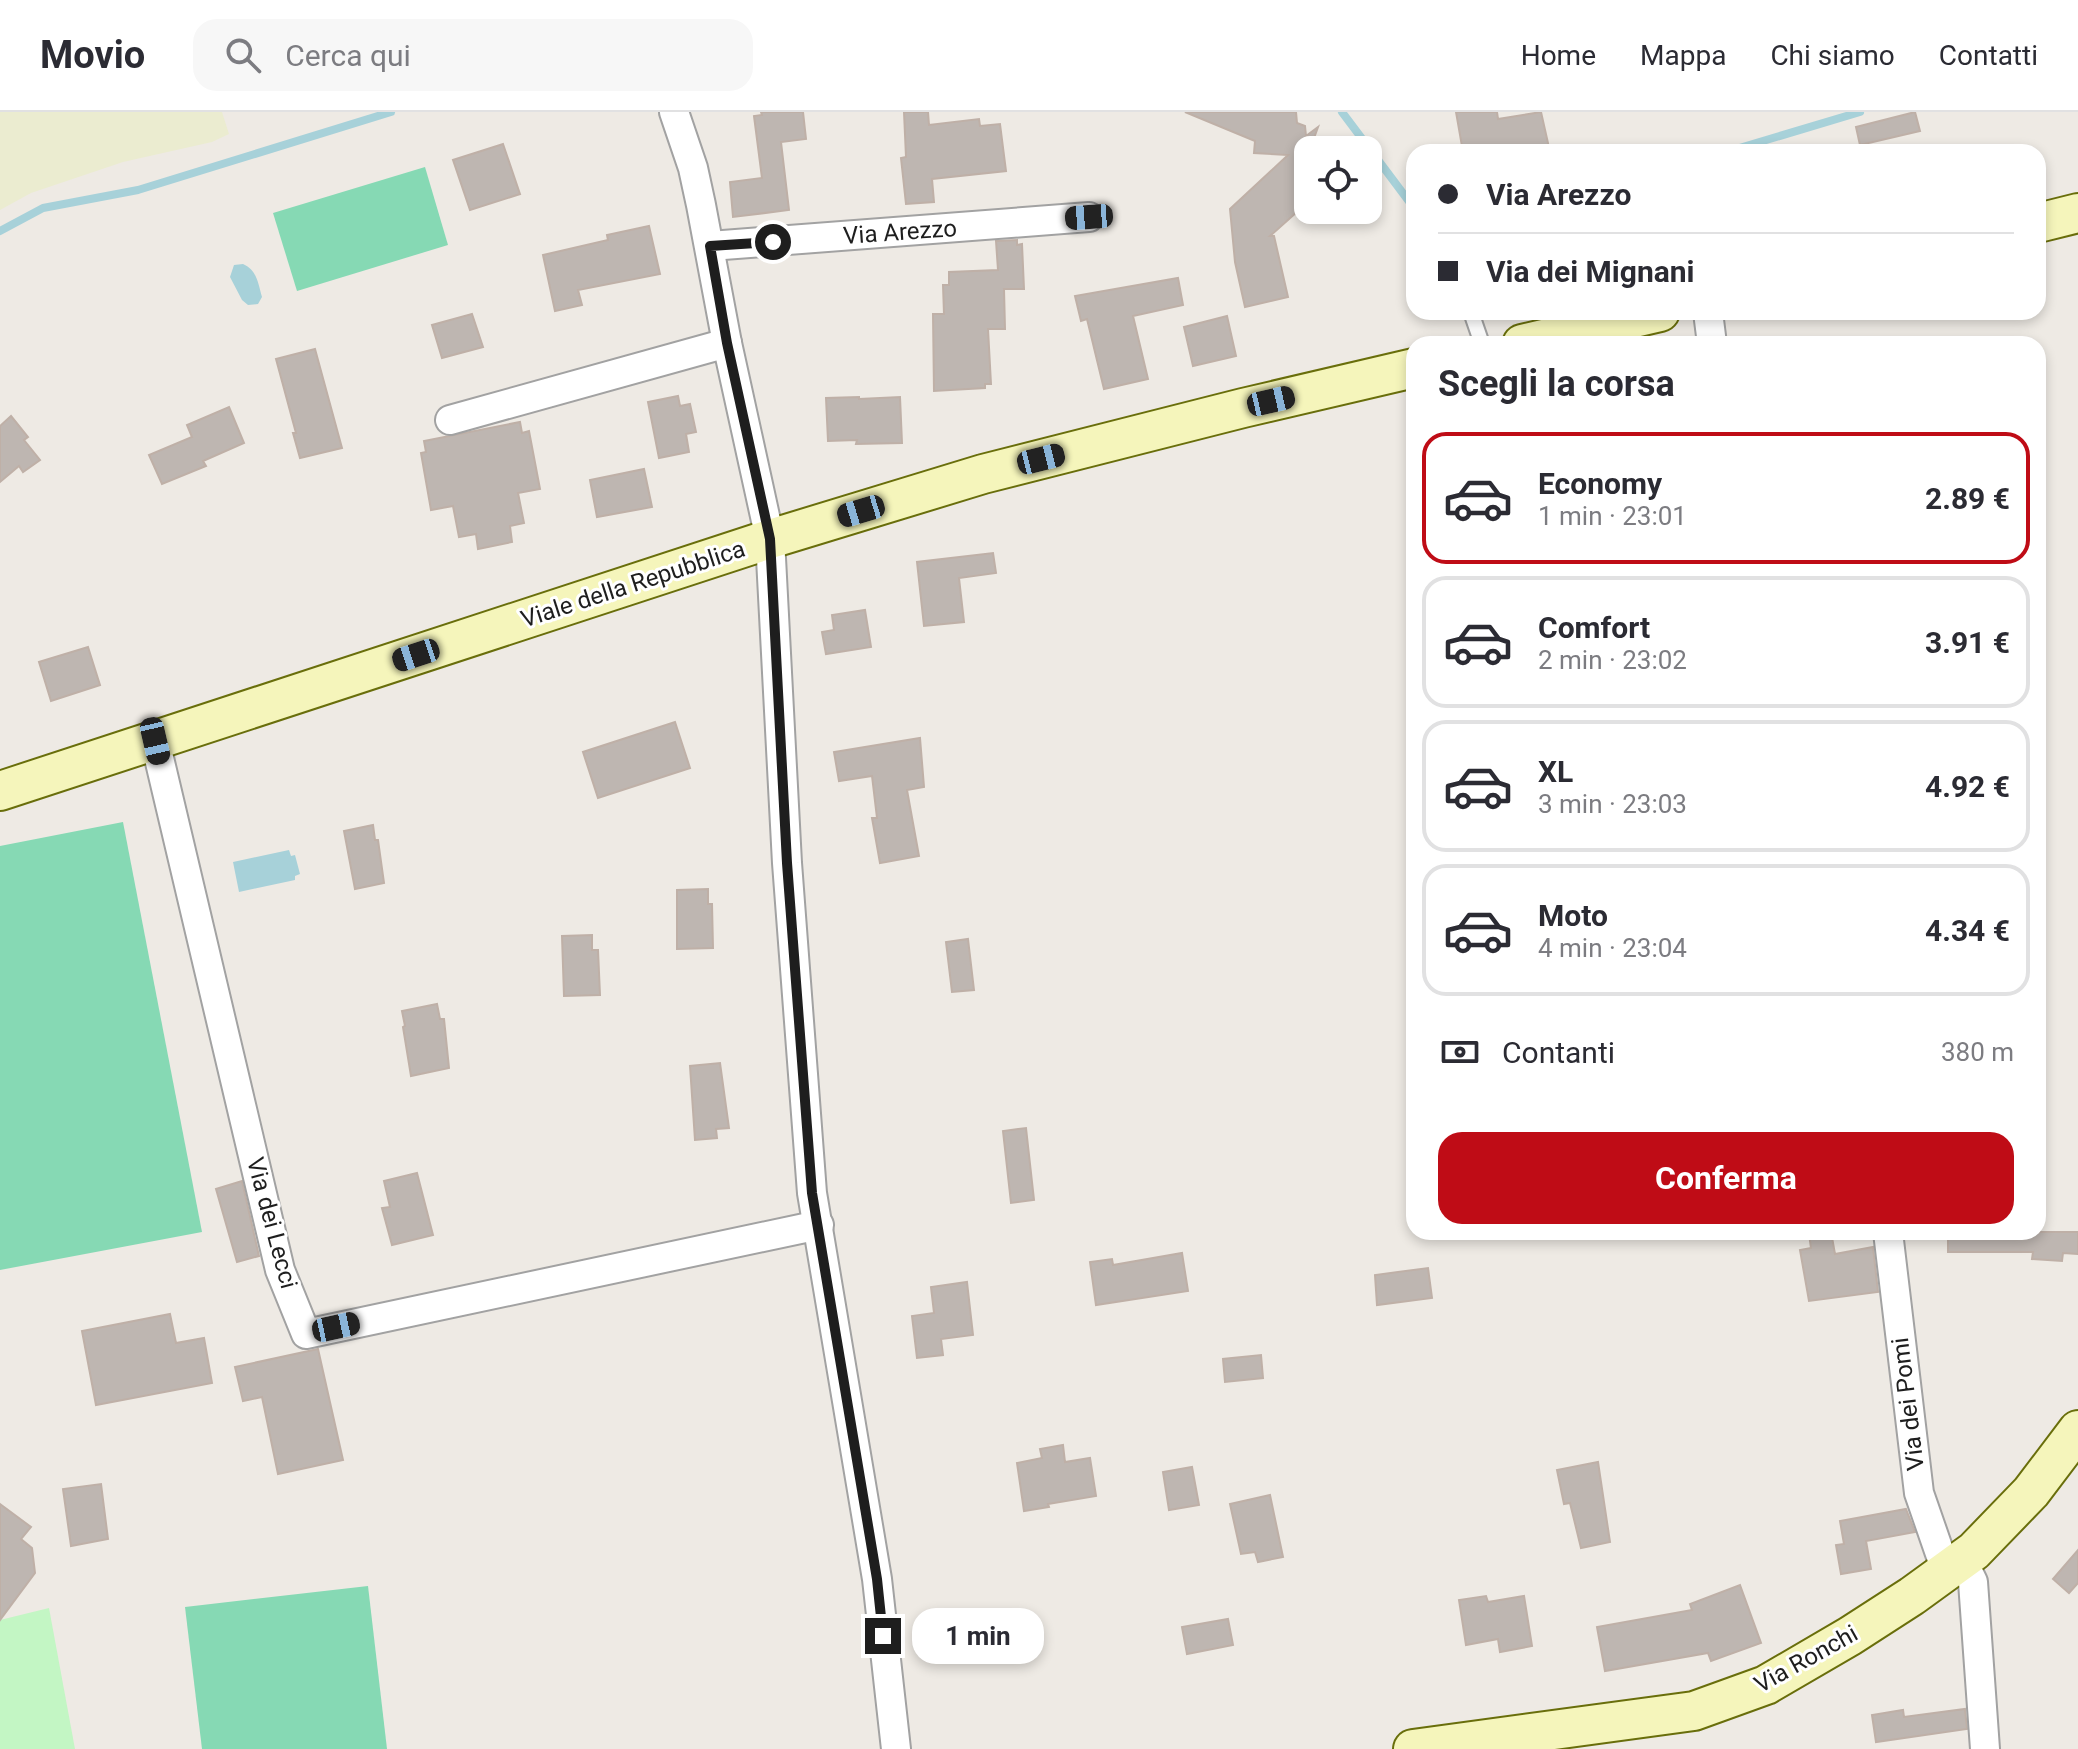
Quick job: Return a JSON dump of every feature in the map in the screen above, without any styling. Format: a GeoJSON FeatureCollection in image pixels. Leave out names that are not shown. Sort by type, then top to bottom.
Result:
{"type":"FeatureCollection","features":[{"type":"Feature","properties":{"kind":"main road"},"geometry":{"type":"LineString","coordinates":[[2046,221],[2078,213]]}},
{"type":"Feature","properties":{"kind":"main road"},"geometry":{"type":"LineString","coordinates":[[1556,336],[1626,320]]}},
{"type":"Feature","properties":{"kind":"main road","name":"Viale della Repubblica"},"geometry":{"type":"LineString","coordinates":[[0,791],[770,539],[983,474],[1406,370]]}},
{"type":"Feature","properties":{"kind":"main road","name":"Via Ronchi"},"geometry":{"type":"LineString","coordinates":[[1413,1749],[1694,1711],[1766,1685],[1850,1636],[1954,1565],[2031,1492],[2078,1430]]}},
{"type":"Feature","properties":{"kind":"street"},"geometry":{"type":"LineString","coordinates":[[674,112],[693,168],[770,539],[787,863],[812,1193],[877,1579],[896,1749]]}},
{"type":"Feature","properties":{"kind":"street","name":"Via Arezzo"},"geometry":{"type":"LineString","coordinates":[[710,246],[1089,217]]}},
{"type":"Feature","properties":{"kind":"street"},"geometry":{"type":"LineString","coordinates":[[450,420],[727,343]]}},
{"type":"Feature","properties":{"kind":"street","name":"Via dei Lecci"},"geometry":{"type":"LineString","coordinates":[[155,741],[280,1270],[306,1334],[819,1225]]}},
{"type":"Feature","properties":{"kind":"street","name":"Via dei Pomi"},"geometry":{"type":"LineString","coordinates":[[1889,1240],[1919,1493],[1954,1565],[1973,1582],[1985,1749]]}},
{"type":"Feature","properties":{"kind":"green space"},"geometry":{"type":"Polygon","coordinates":[[[0,112],[222,112],[229,134],[212,142],[123,162],[31,193],[0,210],[0,112]]]}},
{"type":"Feature","properties":{"kind":"green space"},"geometry":{"type":"Polygon","coordinates":[[[425,167],[448,245],[297,291],[273,213],[425,167]]]}},
{"type":"Feature","properties":{"kind":"green space"},"geometry":{"type":"Polygon","coordinates":[[[123,822],[202,1232],[0,1270],[0,846],[123,822]]]}},
{"type":"Feature","properties":{"kind":"green space"},"geometry":{"type":"Polygon","coordinates":[[[368,1586],[387,1749],[202,1749],[185,1607],[368,1586]]]}},
{"type":"Feature","properties":{"kind":"green space"},"geometry":{"type":"Polygon","coordinates":[[[49,1608],[75,1749],[0,1749],[0,1620],[49,1608]]]}},
{"type":"Feature","properties":{"kind":"water"},"geometry":{"type":"Polygon","coordinates":[[[243,264],[256,278],[262,297],[258,304],[248,305],[242,300],[230,277],[234,265],[243,264]]]}},
{"type":"Feature","properties":{"kind":"water"},"geometry":{"type":"Polygon","coordinates":[[[289,850],[291,856],[295,855],[300,874],[295,876],[295,880],[239,892],[233,862],[289,850]]]}},
{"type":"Feature","properties":{"kind":"building"},"geometry":{"type":"Polygon","coordinates":[[[761,112],[803,112],[806,139],[781,142],[789,210],[733,217],[730,182],[762,178],[754,116],[762,115],[761,112]]]}},
{"type":"Feature","properties":{"kind":"building"},"geometry":{"type":"Polygon","coordinates":[[[904,112],[928,112],[929,125],[979,119],[980,126],[1000,124],[1006,171],[932,179],[934,202],[906,204],[901,158],[906,157],[904,112]]]}},
{"type":"Feature","properties":{"kind":"building"},"geometry":{"type":"Polygon","coordinates":[[[1185,112],[1296,112],[1297,123],[1305,126],[1306,136],[1294,136],[1294,215],[1270,236],[1274,236],[1288,297],[1245,307],[1235,262],[1230,209],[1288,155],[1254,153],[1255,141],[1185,112]]]}},
{"type":"Feature","properties":{"kind":"building"},"geometry":{"type":"Polygon","coordinates":[[[1456,112],[1497,112],[1498,119],[1541,112],[1548,144],[1462,144],[1456,112]]]}},
{"type":"Feature","properties":{"kind":"building"},"geometry":{"type":"Polygon","coordinates":[[[1915,112],[1920,131],[1860,144],[1856,127],[1915,112]]]}},
{"type":"Feature","properties":{"kind":"building"},"geometry":{"type":"Polygon","coordinates":[[[503,144],[520,194],[470,210],[453,160],[503,144]]]}},
{"type":"Feature","properties":{"kind":"building"},"geometry":{"type":"Polygon","coordinates":[[[649,226],[660,274],[578,290],[582,305],[555,311],[543,255],[608,240],[607,235],[649,226]]]}},
{"type":"Feature","properties":{"kind":"building"},"geometry":{"type":"Polygon","coordinates":[[[1017,240],[1017,245],[1022,244],[1024,289],[1004,289],[1005,329],[988,329],[991,384],[985,384],[985,388],[934,391],[933,314],[944,314],[943,285],[949,285],[949,272],[998,270],[996,241],[1017,240]]]}},
{"type":"Feature","properties":{"kind":"building"},"geometry":{"type":"Polygon","coordinates":[[[1178,278],[1183,305],[1133,316],[1148,379],[1104,389],[1087,319],[1081,321],[1075,296],[1178,278]]]}},
{"type":"Feature","properties":{"kind":"building"},"geometry":{"type":"Polygon","coordinates":[[[472,314],[483,347],[442,358],[432,325],[472,314]]]}},
{"type":"Feature","properties":{"kind":"building"},"geometry":{"type":"Polygon","coordinates":[[[1227,316],[1236,356],[1193,366],[1184,327],[1227,316]]]}},
{"type":"Feature","properties":{"kind":"building"},"geometry":{"type":"Polygon","coordinates":[[[315,349],[342,448],[300,458],[276,359],[315,349]]]}},
{"type":"Feature","properties":{"kind":"building"},"geometry":{"type":"Polygon","coordinates":[[[678,396],[680,406],[690,404],[696,432],[686,434],[689,452],[659,458],[648,402],[678,396]]]}},
{"type":"Feature","properties":{"kind":"building"},"geometry":{"type":"Polygon","coordinates":[[[900,397],[902,443],[828,441],[826,398],[900,397]]]}},
{"type":"Feature","properties":{"kind":"building"},"geometry":{"type":"Polygon","coordinates":[[[229,407],[244,443],[203,461],[206,466],[162,484],[149,455],[192,437],[187,425],[229,407]]]}},
{"type":"Feature","properties":{"kind":"building"},"geometry":{"type":"Polygon","coordinates":[[[11,416],[28,437],[24,440],[40,460],[23,472],[19,466],[0,482],[0,426],[11,416]]]}},
{"type":"Feature","properties":{"kind":"building"},"geometry":{"type":"Polygon","coordinates":[[[520,422],[522,433],[529,431],[540,489],[518,493],[524,523],[510,526],[512,542],[478,549],[476,534],[459,537],[453,506],[431,510],[421,453],[426,452],[424,441],[520,422]]]}},
{"type":"Feature","properties":{"kind":"building"},"geometry":{"type":"Polygon","coordinates":[[[644,469],[652,507],[597,517],[590,480],[644,469]]]}},
{"type":"Feature","properties":{"kind":"building"},"geometry":{"type":"Polygon","coordinates":[[[993,553],[996,573],[959,578],[964,622],[924,626],[917,562],[993,553]]]}},
{"type":"Feature","properties":{"kind":"building"},"geometry":{"type":"Polygon","coordinates":[[[865,610],[871,647],[826,654],[822,632],[834,630],[832,615],[865,610]]]}},
{"type":"Feature","properties":{"kind":"building"},"geometry":{"type":"Polygon","coordinates":[[[88,647],[100,685],[51,701],[39,662],[88,647]]]}},
{"type":"Feature","properties":{"kind":"building"},"geometry":{"type":"Polygon","coordinates":[[[675,722],[690,768],[598,798],[583,752],[675,722]]]}},
{"type":"Feature","properties":{"kind":"building"},"geometry":{"type":"Polygon","coordinates":[[[920,738],[924,787],[907,790],[919,856],[880,863],[872,818],[877,818],[872,776],[839,781],[834,752],[920,738]]]}},
{"type":"Feature","properties":{"kind":"building"},"geometry":{"type":"Polygon","coordinates":[[[373,825],[384,883],[355,889],[344,831],[373,825]]]}},
{"type":"Feature","properties":{"kind":"building"},"geometry":{"type":"Polygon","coordinates":[[[708,889],[708,904],[712,904],[713,948],[677,949],[677,890],[708,889]]]}},
{"type":"Feature","properties":{"kind":"building"},"geometry":{"type":"Polygon","coordinates":[[[592,935],[592,950],[598,950],[600,995],[564,996],[562,936],[592,935]]]}},
{"type":"Feature","properties":{"kind":"building"},"geometry":{"type":"Polygon","coordinates":[[[968,939],[974,990],[952,992],[946,942],[968,939]]]}},
{"type":"Feature","properties":{"kind":"building"},"geometry":{"type":"Polygon","coordinates":[[[437,1004],[440,1019],[444,1019],[449,1068],[411,1076],[402,1011],[437,1004]]]}},
{"type":"Feature","properties":{"kind":"building"},"geometry":{"type":"Polygon","coordinates":[[[720,1063],[729,1128],[716,1129],[717,1138],[695,1140],[690,1066],[720,1063]]]}},
{"type":"Feature","properties":{"kind":"building"},"geometry":{"type":"Polygon","coordinates":[[[1026,1128],[1034,1200],[1011,1203],[1003,1131],[1026,1128]]]}},
{"type":"Feature","properties":{"kind":"building"},"geometry":{"type":"Polygon","coordinates":[[[417,1173],[433,1235],[392,1245],[382,1208],[390,1207],[384,1181],[417,1173]]]}},
{"type":"Feature","properties":{"kind":"building"},"geometry":{"type":"Polygon","coordinates":[[[242,1181],[259,1256],[237,1262],[216,1189],[242,1181]]]}},
{"type":"Feature","properties":{"kind":"building"},"geometry":{"type":"Polygon","coordinates":[[[2046,1232],[2078,1232],[2078,1254],[2063,1253],[2062,1261],[2032,1259],[2033,1252],[1948,1252],[1948,1240],[2046,1240],[2046,1232]]]}},
{"type":"Feature","properties":{"kind":"building"},"geometry":{"type":"Polygon","coordinates":[[[1810,1240],[1832,1240],[1835,1254],[1873,1247],[1878,1292],[1809,1301],[1800,1250],[1811,1248],[1810,1240]]]}},
{"type":"Feature","properties":{"kind":"building"},"geometry":{"type":"Polygon","coordinates":[[[1182,1253],[1188,1291],[1096,1305],[1090,1262],[1112,1259],[1113,1265],[1182,1253]]]}},
{"type":"Feature","properties":{"kind":"building"},"geometry":{"type":"Polygon","coordinates":[[[1428,1268],[1432,1298],[1377,1305],[1375,1275],[1428,1268]]]}},
{"type":"Feature","properties":{"kind":"building"},"geometry":{"type":"Polygon","coordinates":[[[967,1282],[973,1335],[941,1339],[943,1355],[917,1358],[912,1316],[934,1313],[931,1287],[967,1282]]]}},
{"type":"Feature","properties":{"kind":"building"},"geometry":{"type":"Polygon","coordinates":[[[170,1314],[176,1343],[204,1338],[212,1383],[96,1405],[82,1331],[170,1314]]]}},
{"type":"Feature","properties":{"kind":"building"},"geometry":{"type":"Polygon","coordinates":[[[318,1349],[343,1460],[278,1474],[262,1397],[243,1401],[235,1367],[318,1349]]]}},
{"type":"Feature","properties":{"kind":"building"},"geometry":{"type":"Polygon","coordinates":[[[1261,1355],[1263,1378],[1225,1382],[1223,1359],[1261,1355]]]}},
{"type":"Feature","properties":{"kind":"building"},"geometry":{"type":"Polygon","coordinates":[[[1063,1445],[1065,1462],[1090,1458],[1096,1496],[1024,1511],[1017,1463],[1042,1458],[1040,1449],[1063,1445]]]}},
{"type":"Feature","properties":{"kind":"building"},"geometry":{"type":"Polygon","coordinates":[[[1598,1462],[1610,1542],[1581,1548],[1570,1503],[1564,1504],[1557,1470],[1598,1462]]]}},
{"type":"Feature","properties":{"kind":"building"},"geometry":{"type":"Polygon","coordinates":[[[1192,1467],[1199,1505],[1169,1510],[1163,1472],[1192,1467]]]}},
{"type":"Feature","properties":{"kind":"building"},"geometry":{"type":"Polygon","coordinates":[[[101,1484],[108,1539],[71,1546],[63,1489],[101,1484]]]}},
{"type":"Feature","properties":{"kind":"building"},"geometry":{"type":"Polygon","coordinates":[[[1270,1495],[1283,1557],[1258,1562],[1255,1552],[1241,1554],[1230,1504],[1270,1495]]]}},
{"type":"Feature","properties":{"kind":"building"},"geometry":{"type":"Polygon","coordinates":[[[0,1504],[31,1527],[21,1539],[32,1548],[35,1573],[0,1620],[0,1504]]]}},
{"type":"Feature","properties":{"kind":"building"},"geometry":{"type":"Polygon","coordinates":[[[1906,1509],[1915,1532],[1866,1541],[1871,1569],[1841,1574],[1836,1545],[1844,1544],[1840,1521],[1906,1509]]]}},
{"type":"Feature","properties":{"kind":"building"},"geometry":{"type":"Polygon","coordinates":[[[2078,1550],[2078,1583],[2069,1593],[2053,1579],[2078,1550]]]}},
{"type":"Feature","properties":{"kind":"building"},"geometry":{"type":"Polygon","coordinates":[[[1740,1585],[1761,1643],[1711,1661],[1708,1653],[1605,1671],[1597,1627],[1692,1610],[1690,1604],[1740,1585]]]}},
{"type":"Feature","properties":{"kind":"building"},"geometry":{"type":"Polygon","coordinates":[[[1486,1596],[1488,1602],[1524,1596],[1532,1646],[1500,1652],[1498,1639],[1466,1645],[1459,1600],[1486,1596]]]}},
{"type":"Feature","properties":{"kind":"building"},"geometry":{"type":"Polygon","coordinates":[[[1228,1619],[1233,1645],[1187,1654],[1182,1627],[1228,1619]]]}},
{"type":"Feature","properties":{"kind":"building"},"geometry":{"type":"Polygon","coordinates":[[[1965,1709],[1967,1729],[1876,1742],[1872,1715],[1903,1710],[1904,1717],[1965,1709]]]}},
{"type":"Feature","properties":{"kind":"waterway"},"geometry":{"type":"LineString","coordinates":[[0,231],[43,208],[138,190],[391,112]]}},
{"type":"Feature","properties":{"kind":"waterway"},"geometry":{"type":"LineString","coordinates":[[1342,112],[1406,197]]}},
{"type":"Feature","properties":{"kind":"waterway"},"geometry":{"type":"LineString","coordinates":[[1753,144],[1860,112]]}},
{"type":"Feature","properties":{"kind":"route"},"geometry":{"type":"LineString","coordinates":[[773,242],[710,246],[727,343],[770,539],[787,863],[812,1193],[877,1579],[883,1636]]}}]}
